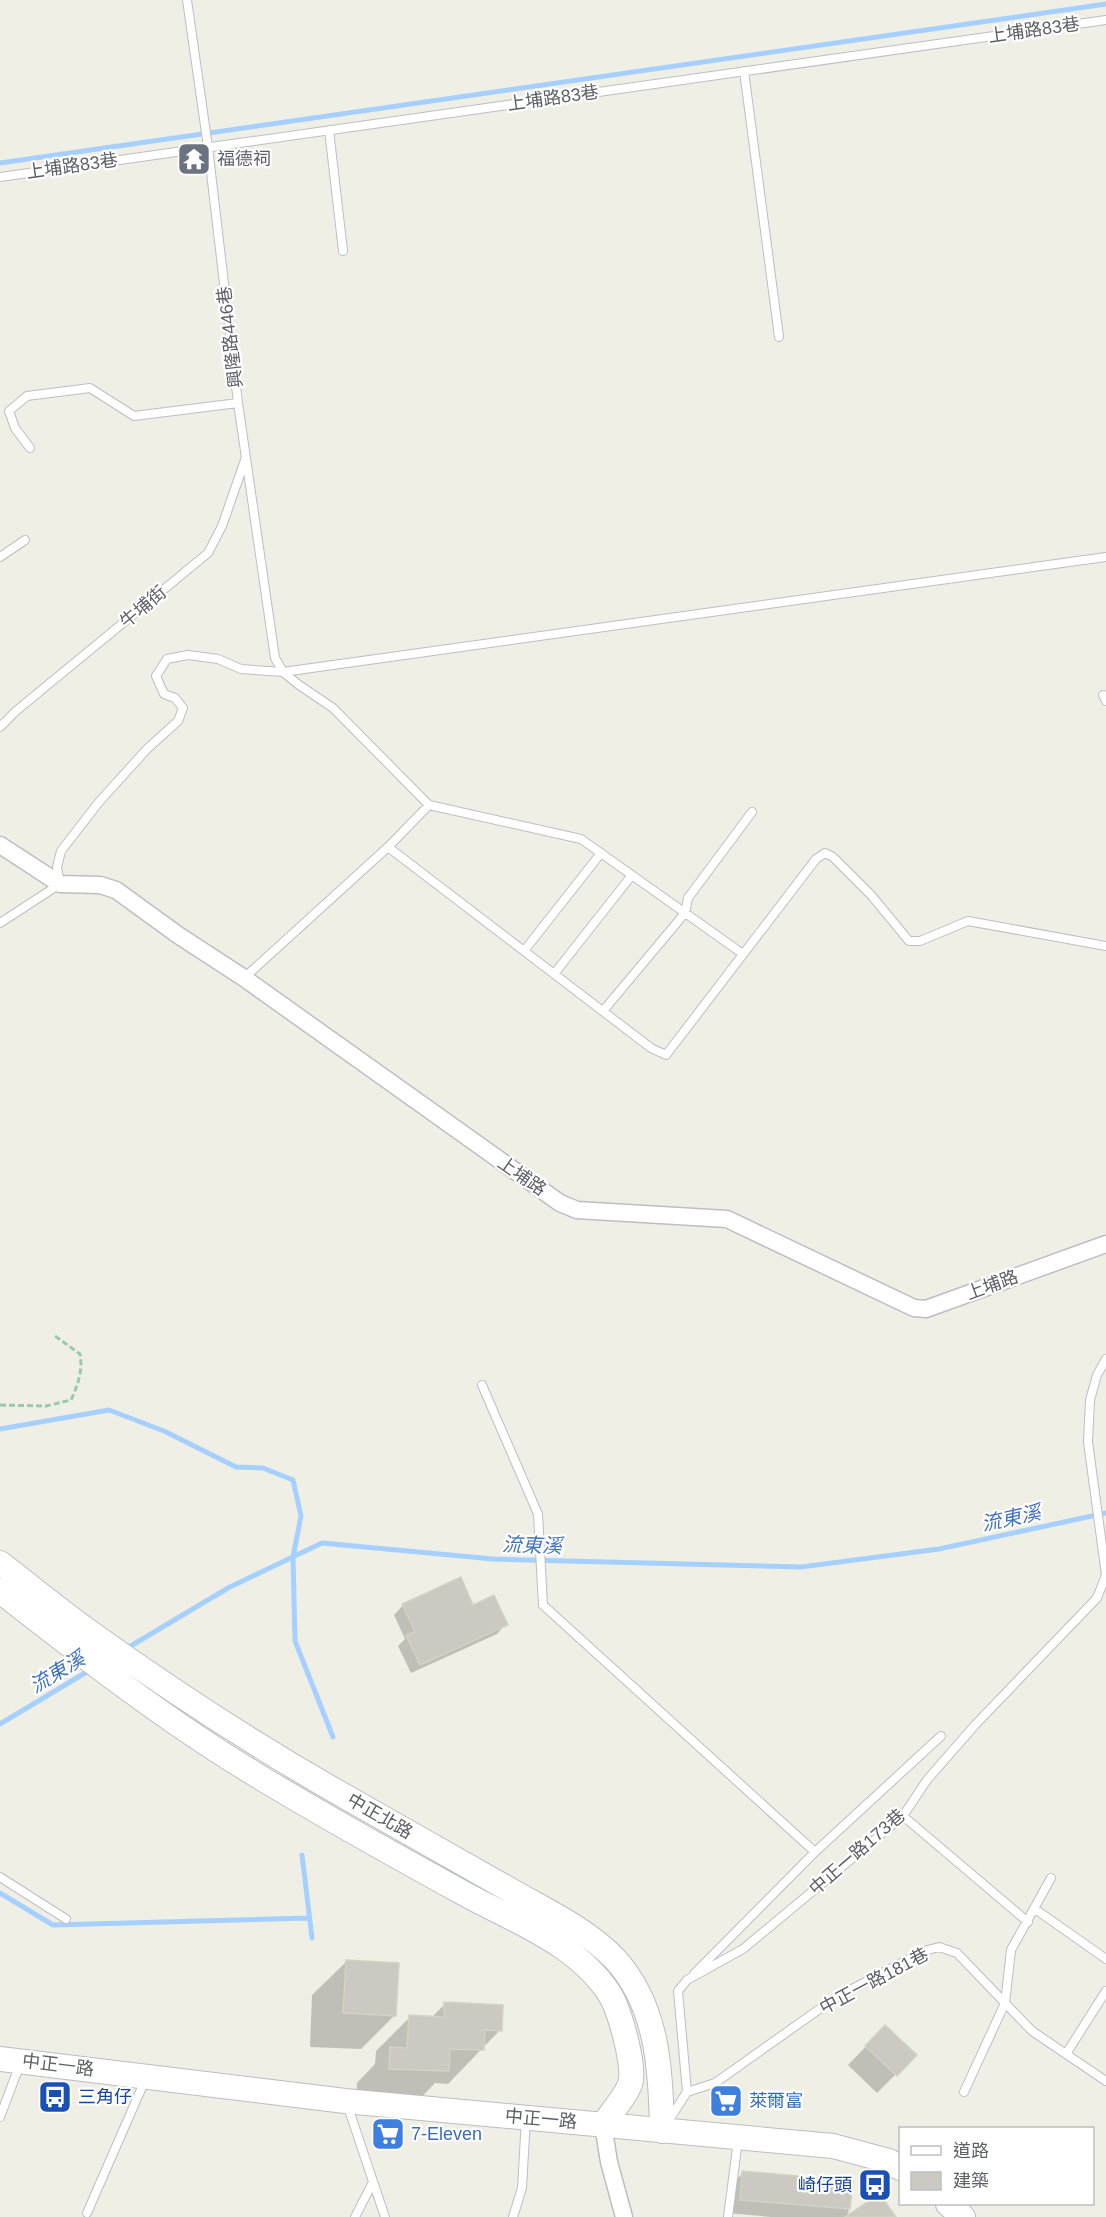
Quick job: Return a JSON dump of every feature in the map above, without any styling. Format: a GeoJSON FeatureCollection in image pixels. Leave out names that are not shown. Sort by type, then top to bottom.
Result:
{"type":"FeatureCollection","features":[{"type":"Feature","properties":{"kind":"main road","name":"中正北路"},"geometry":{"type":"LineString","coordinates":[[0,1563],[89,1632],[275,1756],[561,1919],[613,1957],[626,1974],[643,2004],[656,2040],[661,2082],[662,2131]]}},
{"type":"Feature","properties":{"kind":"main road","name":"中正北路"},"geometry":{"type":"LineString","coordinates":[[0,1591],[124,1686],[253,1773],[455,1888],[550,1939],[586,1965],[614,2003],[622,2020],[629,2055],[631,2083],[603,2125]]}},
{"type":"Feature","properties":{"kind":"main road","name":"中正一路"},"geometry":{"type":"LineString","coordinates":[[11,2060],[345,2101],[833,2146],[889,2161],[899,2167]]}},
{"type":"Feature","properties":{"kind":"main road"},"geometry":{"type":"LineString","coordinates":[[949,2205],[963,2217]]}},
{"type":"Feature","properties":{"kind":"street"},"geometry":{"type":"LineString","coordinates":[[0,845],[60,884]]}},
{"type":"Feature","properties":{"kind":"street","name":"上埔路"},"geometry":{"type":"LineString","coordinates":[[60,884],[100,885],[116,890],[178,935],[244,978],[560,1203],[577,1210],[727,1219],[914,1308],[926,1309],[1106,1244]]}},
{"type":"Feature","properties":{"kind":"street"},"geometry":{"type":"LineString","coordinates":[[603,2125],[609,2162],[624,2217]]}},
{"type":"Feature","properties":{"kind":"lane","name":"興隆路446巷"},"geometry":{"type":"LineString","coordinates":[[187,0],[208,146],[238,403],[275,658],[283,672]]}},
{"type":"Feature","properties":{"kind":"lane","name":"上埔路83巷"},"geometry":{"type":"LineString","coordinates":[[0,177],[1106,20]]}},
{"type":"Feature","properties":{"kind":"lane"},"geometry":{"type":"LineString","coordinates":[[744,71],[779,337]]}},
{"type":"Feature","properties":{"kind":"lane"},"geometry":{"type":"LineString","coordinates":[[329,130],[343,251]]}},
{"type":"Feature","properties":{"kind":"lane"},"geometry":{"type":"LineString","coordinates":[[30,448],[15,428],[9,411],[27,396],[90,388],[134,416],[238,403]]}},
{"type":"Feature","properties":{"kind":"lane","name":"牛埔街"},"geometry":{"type":"LineString","coordinates":[[0,728],[16,711],[208,553],[222,526],[246,458]]}},
{"type":"Feature","properties":{"kind":"lane"},"geometry":{"type":"LineString","coordinates":[[0,557],[25,540]]}},
{"type":"Feature","properties":{"kind":"lane"},"geometry":{"type":"LineString","coordinates":[[0,923],[60,884],[57,867],[61,851],[99,802],[147,749],[178,721],[183,708],[175,698],[164,694],[156,676],[167,659],[188,655],[218,659],[241,669],[283,672],[1106,557]]}},
{"type":"Feature","properties":{"kind":"lane"},"geometry":{"type":"LineString","coordinates":[[283,672],[333,708],[429,805],[581,839],[743,954]]}},
{"type":"Feature","properties":{"kind":"lane"},"geometry":{"type":"LineString","coordinates":[[244,978],[388,847],[429,805]]}},
{"type":"Feature","properties":{"kind":"lane"},"geometry":{"type":"LineString","coordinates":[[603,1011],[685,913],[688,898],[752,812]]}},
{"type":"Feature","properties":{"kind":"lane"},"geometry":{"type":"LineString","coordinates":[[388,847],[651,1048],[666,1055],[816,859],[825,853],[833,857],[871,895],[909,941],[920,941],[968,921],[1106,946]]}},
{"type":"Feature","properties":{"kind":"lane"},"geometry":{"type":"LineString","coordinates":[[524,951],[601,853]]}},
{"type":"Feature","properties":{"kind":"lane"},"geometry":{"type":"LineString","coordinates":[[555,974],[632,875]]}},
{"type":"Feature","properties":{"kind":"lane"},"geometry":{"type":"LineString","coordinates":[[1106,1359],[1097,1375],[1090,1400],[1088,1442],[1106,1575]]}},
{"type":"Feature","properties":{"kind":"lane"},"geometry":{"type":"LineString","coordinates":[[482,1384],[538,1514],[543,1605],[815,1852]]}},
{"type":"Feature","properties":{"kind":"lane","name":"中正一路173巷"},"geometry":{"type":"LineString","coordinates":[[687,1980],[742,1949],[903,1816],[927,1780],[975,1725],[1097,1598],[1106,1575]]}},
{"type":"Feature","properties":{"kind":"lane"},"geometry":{"type":"LineString","coordinates":[[662,2131],[687,2092],[678,1991],[815,1852],[941,1736]]}},
{"type":"Feature","properties":{"kind":"lane"},"geometry":{"type":"LineString","coordinates":[[903,1816],[1028,1922]]}},
{"type":"Feature","properties":{"kind":"lane"},"geometry":{"type":"LineString","coordinates":[[0,1877],[66,1919]]}},
{"type":"Feature","properties":{"kind":"lane"},"geometry":{"type":"LineString","coordinates":[[964,2092],[1005,2002],[1011,1950],[1051,1878]]}},
{"type":"Feature","properties":{"kind":"lane"},"geometry":{"type":"LineString","coordinates":[[1035,1909],[1106,1959]]}},
{"type":"Feature","properties":{"kind":"lane","name":"中正一路181巷"},"geometry":{"type":"LineString","coordinates":[[687,2092],[715,2083],[835,1998],[924,1951],[939,1947],[957,1953],[1032,2031],[1106,2081]]}},
{"type":"Feature","properties":{"kind":"lane"},"geometry":{"type":"LineString","coordinates":[[1066,2054],[1106,1991]]}},
{"type":"Feature","properties":{"kind":"lane"},"geometry":{"type":"LineString","coordinates":[[0,2116],[11,2060]]}},
{"type":"Feature","properties":{"kind":"lane"},"geometry":{"type":"LineString","coordinates":[[87,2213],[147,2076]]}},
{"type":"Feature","properties":{"kind":"lane"},"geometry":{"type":"LineString","coordinates":[[345,2101],[385,2217]]}},
{"type":"Feature","properties":{"kind":"lane"},"geometry":{"type":"LineString","coordinates":[[513,2217],[522,2188],[526,2118]]}},
{"type":"Feature","properties":{"kind":"lane"},"geometry":{"type":"LineString","coordinates":[[728,2217],[738,2138]]}},
{"type":"Feature","properties":{"kind":"lane"},"geometry":{"type":"LineString","coordinates":[[355,2217],[373,2182]]}},
{"type":"Feature","properties":{"kind":"path"},"geometry":{"type":"LineString","coordinates":[[0,1405],[46,1406],[71,1400],[79,1383],[80,1354],[55,1336]]}},
{"type":"Feature","properties":{"kind":"building"},"geometry":{"type":"Polygon","coordinates":[[[461,1577],[473,1605],[494,1595],[508,1625],[420,1665],[406,1635],[415,1632],[402,1604],[461,1577]]]}},
{"type":"Feature","properties":{"kind":"building"},"geometry":{"type":"Polygon","coordinates":[[[346,1960],[399,1963],[396,2016],[343,2013],[346,1960]]]}},
{"type":"Feature","properties":{"kind":"building"},"geometry":{"type":"Polygon","coordinates":[[[444,2002],[503,2005],[502,2031],[485,2030],[484,2050],[450,2049],[449,2071],[389,2069],[390,2047],[407,2048],[409,2015],[444,2017],[444,2002]]]}},
{"type":"Feature","properties":{"kind":"building"},"geometry":{"type":"Polygon","coordinates":[[[885,2025],[917,2055],[897,2076],[865,2046],[885,2025]]]}},
{"type":"Feature","properties":{"kind":"building"},"geometry":{"type":"Polygon","coordinates":[[[742,2171],[853,2181],[850,2209],[740,2200],[742,2171]]]}},
{"type":"Feature","properties":{"kind":"building"},"geometry":{"type":"Polygon","coordinates":[[[879,2193],[896,2217],[845,2217],[870,2200],[879,2193]]]}},
{"type":"Feature","properties":{"kind":"waterway"},"geometry":{"type":"LineString","coordinates":[[0,163],[1106,4]]}},
{"type":"Feature","properties":{"kind":"waterway"},"geometry":{"type":"LineString","coordinates":[[0,1429],[109,1410],[164,1431],[236,1467],[263,1468],[293,1480],[301,1516],[293,1557],[295,1641],[333,1737]]}},
{"type":"Feature","properties":{"kind":"waterway","name":"流東溪"},"geometry":{"type":"LineString","coordinates":[[124,1650],[228,1588],[322,1543],[493,1559],[801,1567],[939,1549],[1106,1513]]}},
{"type":"Feature","properties":{"kind":"waterway","name":"流東溪"},"geometry":{"type":"LineString","coordinates":[[0,1724],[90,1670]]}},
{"type":"Feature","properties":{"kind":"waterway"},"geometry":{"type":"LineString","coordinates":[[302,1855],[312,1938]]}},
{"type":"Feature","properties":{"kind":"waterway"},"geometry":{"type":"LineString","coordinates":[[0,1893],[53,1925],[309,1918]]}},
{"type":"Feature","properties":{"kind":"place","name":"福德祠"},"geometry":{"type":"Point","coordinates":[194,159]}},
{"type":"Feature","properties":{"kind":"place","name":"三角仔"},"geometry":{"type":"Point","coordinates":[55,2097]}},
{"type":"Feature","properties":{"kind":"place","name":"萊爾富"},"geometry":{"type":"Point","coordinates":[726,2101]}},
{"type":"Feature","properties":{"kind":"place","name":"7-Eleven"},"geometry":{"type":"Point","coordinates":[388,2134]}},
{"type":"Feature","properties":{"kind":"place","name":"崎仔頭"},"geometry":{"type":"Point","coordinates":[875,2185]}}]}
